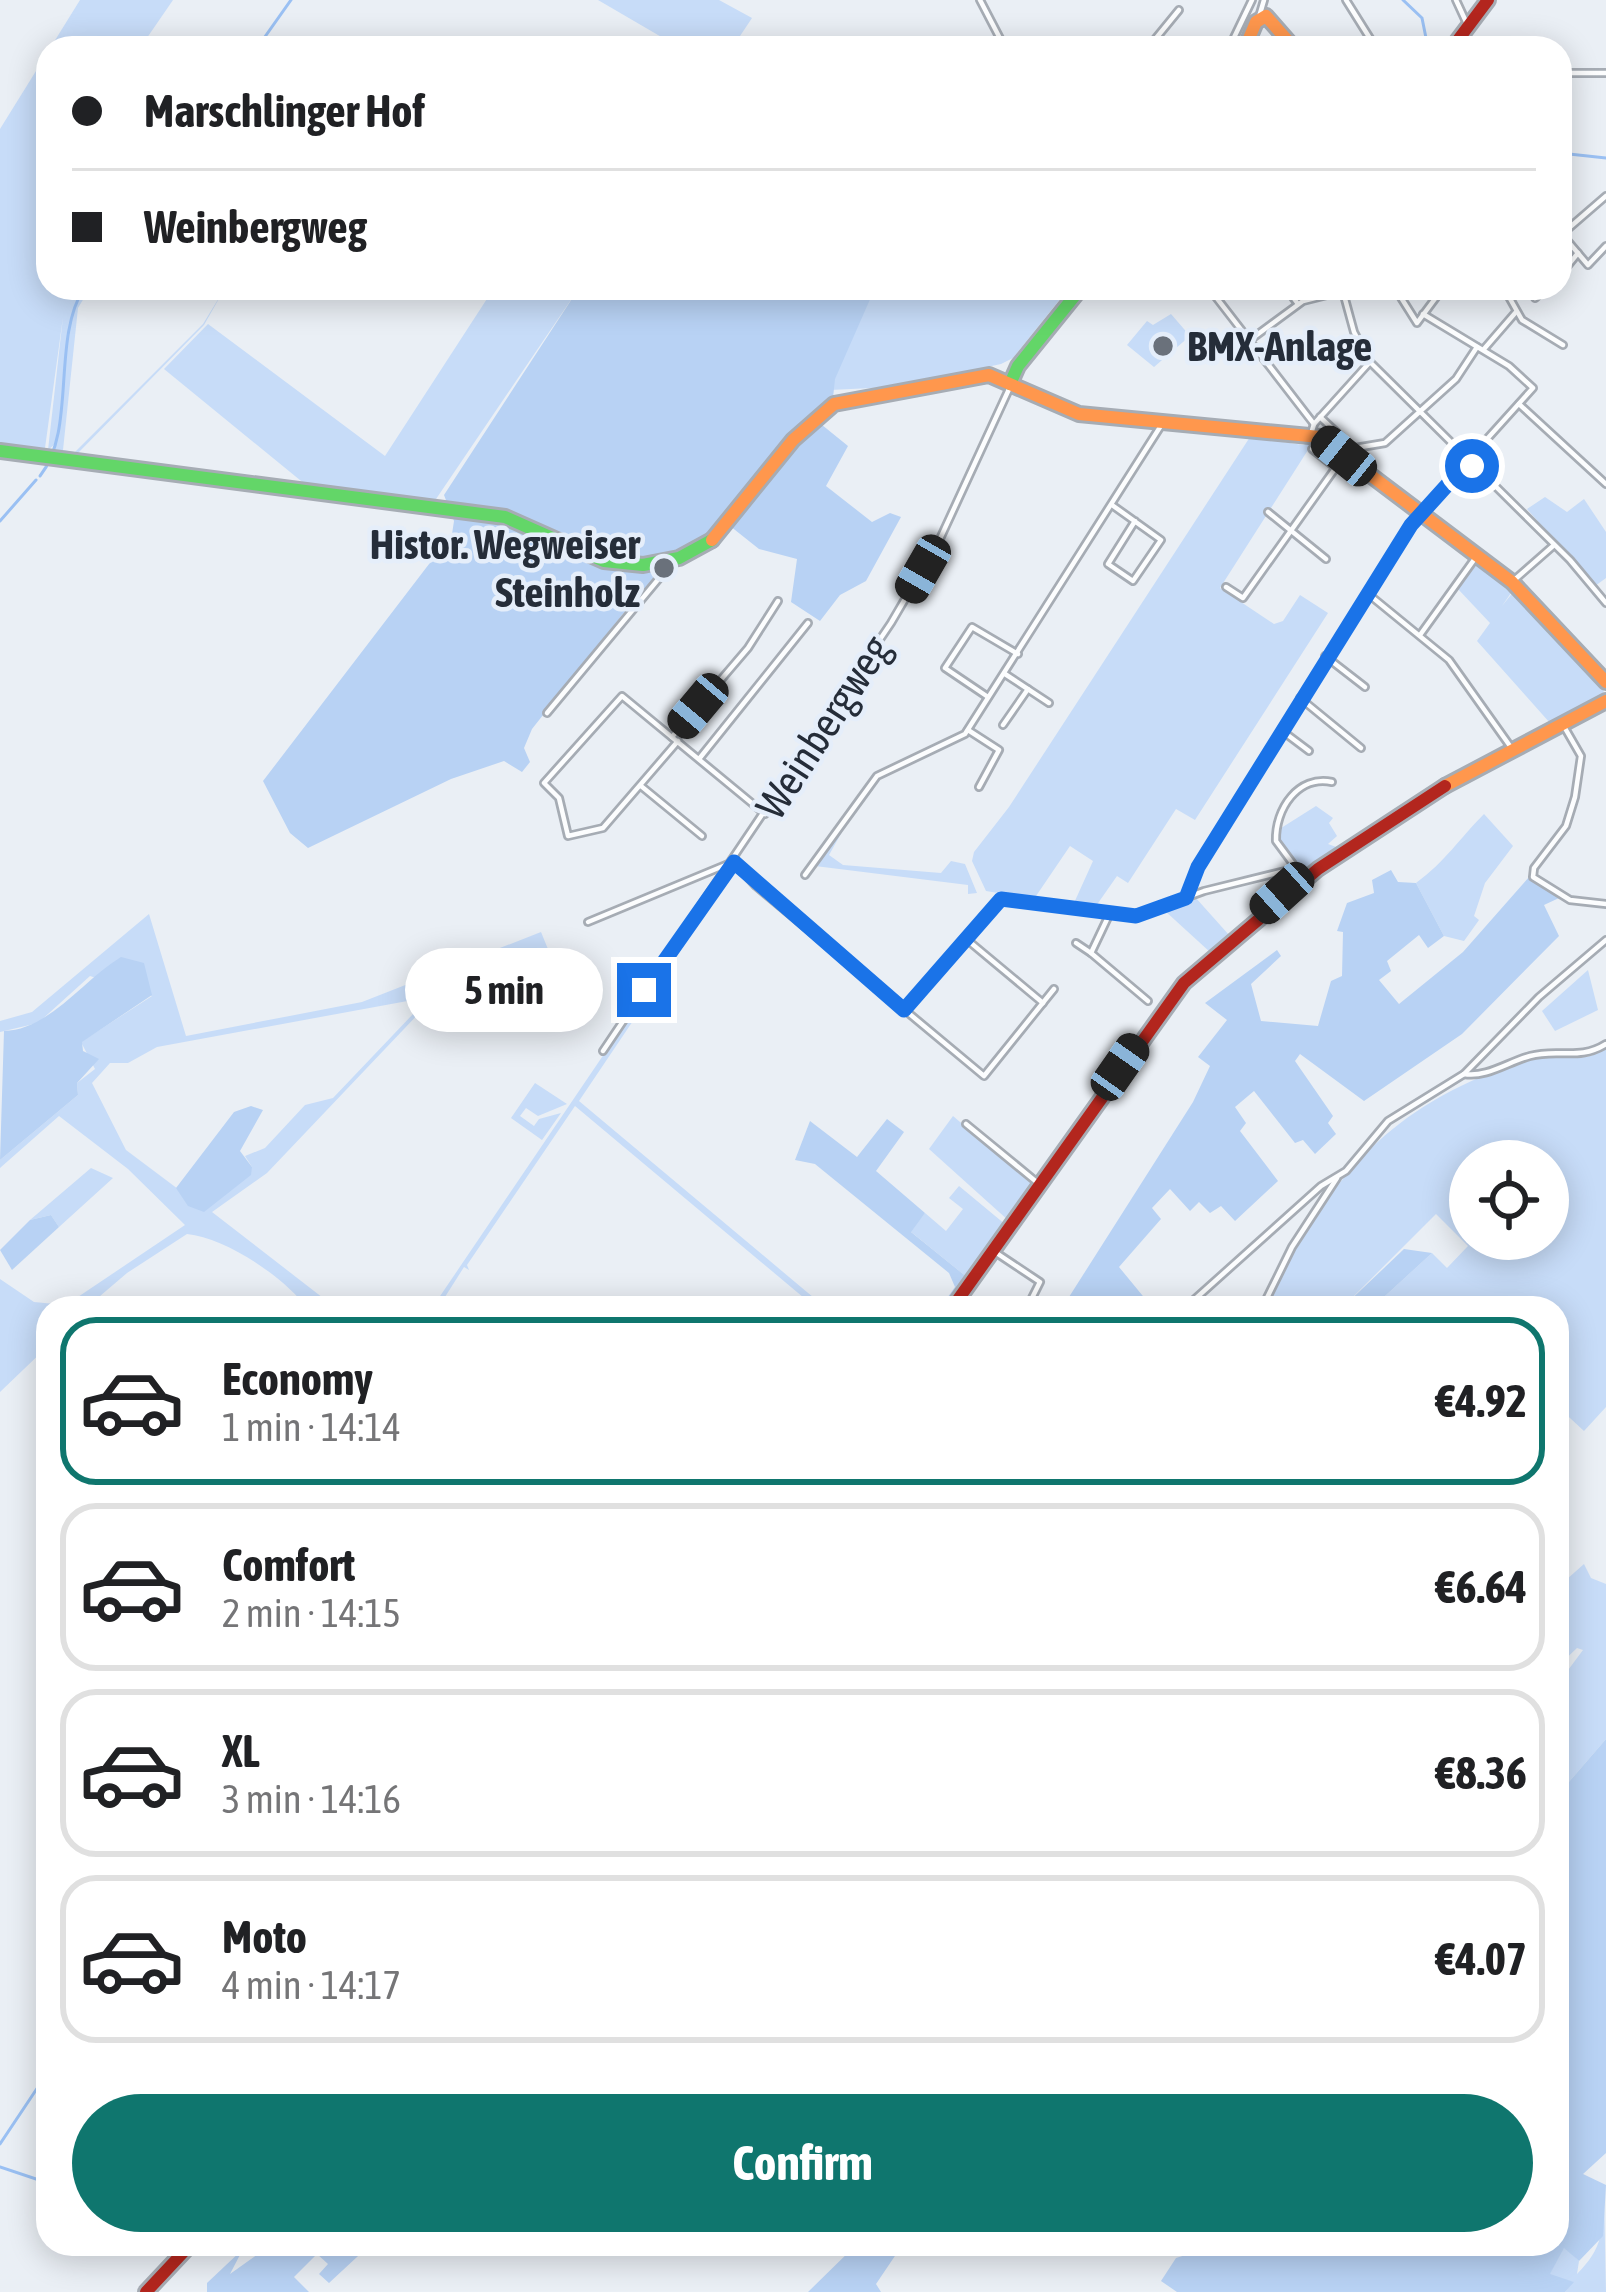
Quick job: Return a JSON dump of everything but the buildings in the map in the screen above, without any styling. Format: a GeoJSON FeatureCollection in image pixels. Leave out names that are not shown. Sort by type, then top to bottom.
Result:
{"type":"FeatureCollection","features":[{"type":"Feature","properties":{"kind":"main road"},"geometry":{"type":"LineString","coordinates":[[1461,36],[1488,0]]}},
{"type":"Feature","properties":{"kind":"main road"},"geometry":{"type":"LineString","coordinates":[[1250,36],[1258,19],[1272,19],[1285,36]]}},
{"type":"Feature","properties":{"kind":"main road"},"geometry":{"type":"LineString","coordinates":[[1010,384],[1022,361],[1071,300]]}},
{"type":"Feature","properties":{"kind":"main road"},"geometry":{"type":"LineString","coordinates":[[995,377],[1022,361]]}},
{"type":"Feature","properties":{"kind":"main road"},"geometry":{"type":"LineString","coordinates":[[0,451],[505,517],[604,561],[666,564],[711,541],[793,440],[830,406],[975,376],[995,377],[1079,414],[1312,436],[1511,582],[1606,682]]}},
{"type":"Feature","properties":{"kind":"main road"},"geometry":{"type":"LineString","coordinates":[[960,1296],[1167,1000],[1296,876],[1510,746],[1606,701]]}},
{"type":"Feature","properties":{"kind":"main road"},"geometry":{"type":"LineString","coordinates":[[146,2292],[179,2256]]}},
{"type":"Feature","properties":{"kind":"street"},"geometry":{"type":"LineString","coordinates":[[980,0],[999,36]]}},
{"type":"Feature","properties":{"kind":"street"},"geometry":{"type":"LineString","coordinates":[[1235,36],[1252,0]]}},
{"type":"Feature","properties":{"kind":"street"},"geometry":{"type":"LineString","coordinates":[[1258,19],[1264,0]]}},
{"type":"Feature","properties":{"kind":"street"},"geometry":{"type":"LineString","coordinates":[[1346,0],[1368,36]]}},
{"type":"Feature","properties":{"kind":"street"},"geometry":{"type":"LineString","coordinates":[[1456,0],[1468,26]]}},
{"type":"Feature","properties":{"kind":"street"},"geometry":{"type":"LineString","coordinates":[[1158,36],[1179,10]]}},
{"type":"Feature","properties":{"kind":"street"},"geometry":{"type":"LineString","coordinates":[[1572,73],[1606,74]]}},
{"type":"Feature","properties":{"kind":"street"},"geometry":{"type":"LineString","coordinates":[[1572,225],[1606,196]]}},
{"type":"Feature","properties":{"kind":"street"},"geometry":{"type":"LineString","coordinates":[[1572,246],[1588,265],[1606,246]]}},
{"type":"Feature","properties":{"kind":"street"},"geometry":{"type":"LineString","coordinates":[[1572,260],[1578,253]]}},
{"type":"Feature","properties":{"kind":"street"},"geometry":{"type":"LineString","coordinates":[[1218,300],[1312,436]]}},
{"type":"Feature","properties":{"kind":"street"},"geometry":{"type":"LineString","coordinates":[[1295,300],[1298,304]]}},
{"type":"Feature","properties":{"kind":"street"},"geometry":{"type":"LineString","coordinates":[[1250,340],[1310,300]]}},
{"type":"Feature","properties":{"kind":"street"},"geometry":{"type":"LineString","coordinates":[[1345,300],[1354,332],[1370,362],[1554,544],[1606,603]]}},
{"type":"Feature","properties":{"kind":"street"},"geometry":{"type":"LineString","coordinates":[[1402,300],[1415,322],[1434,300]]}},
{"type":"Feature","properties":{"kind":"street"},"geometry":{"type":"LineString","coordinates":[[1510,300],[1516,312],[1563,345]]}},
{"type":"Feature","properties":{"kind":"street"},"geometry":{"type":"LineString","coordinates":[[1226,587],[1243,598],[1344,456],[1385,443],[1456,379],[1516,312]]}},
{"type":"Feature","properties":{"kind":"street"},"geometry":{"type":"LineString","coordinates":[[1186,898],[1198,867],[1280,730],[1419,514],[1533,388],[1423,314]]}},
{"type":"Feature","properties":{"kind":"street"},"geometry":{"type":"LineString","coordinates":[[1312,436],[1320,417],[1370,362]]}},
{"type":"Feature","properties":{"kind":"street","name":"Weinbergweg"},"geometry":{"type":"LineString","coordinates":[[603,1051],[734,862],[931,556],[1010,384]]}},
{"type":"Feature","properties":{"kind":"street"},"geometry":{"type":"LineString","coordinates":[[1519,404],[1606,484],[1597,490]]}},
{"type":"Feature","properties":{"kind":"street"},"geometry":{"type":"LineString","coordinates":[[1320,417],[1344,456]]}},
{"type":"Feature","properties":{"kind":"street"},"geometry":{"type":"LineString","coordinates":[[806,875],[878,776],[968,730],[1158,436],[1162,422]]}},
{"type":"Feature","properties":{"kind":"street"},"geometry":{"type":"LineString","coordinates":[[1112,505],[1170,546]]}},
{"type":"Feature","properties":{"kind":"street"},"geometry":{"type":"LineString","coordinates":[[1268,512],[1326,559]]}},
{"type":"Feature","properties":{"kind":"street"},"geometry":{"type":"LineString","coordinates":[[1135,521],[1109,566],[1134,580],[1161,540]]}},
{"type":"Feature","properties":{"kind":"street"},"geometry":{"type":"LineString","coordinates":[[1511,582],[1554,544]]}},
{"type":"Feature","properties":{"kind":"street"},"geometry":{"type":"LineString","coordinates":[[1420,635],[1476,557]]}},
{"type":"Feature","properties":{"kind":"street"},"geometry":{"type":"LineString","coordinates":[[547,713],[666,564]]}},
{"type":"Feature","properties":{"kind":"street"},"geometry":{"type":"LineString","coordinates":[[1367,593],[1462,675],[1510,746]]}},
{"type":"Feature","properties":{"kind":"street"},"geometry":{"type":"LineString","coordinates":[[765,814],[675,739],[621,697],[544,783],[559,798],[568,836],[603,828],[640,785],[675,739],[748,648],[778,601]]}},
{"type":"Feature","properties":{"kind":"street"},"geometry":{"type":"LineString","coordinates":[[699,759],[808,623]]}},
{"type":"Feature","properties":{"kind":"street"},"geometry":{"type":"LineString","coordinates":[[989,698],[946,666],[974,625],[1018,654]]}},
{"type":"Feature","properties":{"kind":"street"},"geometry":{"type":"LineString","coordinates":[[1325,656],[1365,687]]}},
{"type":"Feature","properties":{"kind":"street"},"geometry":{"type":"LineString","coordinates":[[1005,674],[1049,703]]}},
{"type":"Feature","properties":{"kind":"street"},"geometry":{"type":"LineString","coordinates":[[1004,725],[1028,689]]}},
{"type":"Feature","properties":{"kind":"street"},"geometry":{"type":"LineString","coordinates":[[1300,698],[1361,748]]}},
{"type":"Feature","properties":{"kind":"street"},"geometry":{"type":"LineString","coordinates":[[1562,722],[1581,756],[1575,797],[1566,826],[1532,872],[1542,886],[1570,900],[1606,904]]}},
{"type":"Feature","properties":{"kind":"street"},"geometry":{"type":"LineString","coordinates":[[968,730],[999,751],[979,787]]}},
{"type":"Feature","properties":{"kind":"street"},"geometry":{"type":"LineString","coordinates":[[1280,730],[1309,751]]}},
{"type":"Feature","properties":{"kind":"street"},"geometry":{"type":"LineString","coordinates":[[904,1010],[1001,899],[1130,916],[1186,898],[1296,876],[1276,841],[1280,815],[1302,787],[1317,780],[1332,782]]}},
{"type":"Feature","properties":{"kind":"street"},"geometry":{"type":"LineString","coordinates":[[640,785],[702,836]]}},
{"type":"Feature","properties":{"kind":"street"},"geometry":{"type":"LineString","coordinates":[[588,922],[734,862],[984,1076],[1054,989]]}},
{"type":"Feature","properties":{"kind":"street"},"geometry":{"type":"LineString","coordinates":[[1091,953],[1110,913]]}},
{"type":"Feature","properties":{"kind":"street"},"geometry":{"type":"LineString","coordinates":[[964,938],[1043,1004]]}},
{"type":"Feature","properties":{"kind":"street"},"geometry":{"type":"LineString","coordinates":[[1268,1296],[1292,1247],[1337,1178],[1388,1121],[1464,1074],[1539,997],[1606,940]]}},
{"type":"Feature","properties":{"kind":"street"},"geometry":{"type":"LineString","coordinates":[[1076,943],[1148,1001]]}},
{"type":"Feature","properties":{"kind":"street"},"geometry":{"type":"LineString","coordinates":[[1464,1074],[1481,1074],[1533,1055],[1582,1056],[1606,1044]]}},
{"type":"Feature","properties":{"kind":"street"},"geometry":{"type":"LineString","coordinates":[[966,1124],[1039,1184]]}},
{"type":"Feature","properties":{"kind":"street"},"geometry":{"type":"LineString","coordinates":[[1198,1296],[1321,1186],[1337,1178]]}},
{"type":"Feature","properties":{"kind":"street"},"geometry":{"type":"LineString","coordinates":[[992,1250],[1040,1282],[1033,1296]]}},
{"type":"Feature","properties":{"kind":"shaded area"},"geometry":{"type":"Polygon","coordinates":[[[80,0],[173,0],[148,36],[58,36],[80,0]]]}},
{"type":"Feature","properties":{"kind":"shaded area"},"geometry":{"type":"Polygon","coordinates":[[[598,0],[719,0],[752,18],[740,36],[660,36],[598,0]]]}},
{"type":"Feature","properties":{"kind":"shaded area"},"geometry":{"type":"Polygon","coordinates":[[[36,71],[36,300],[83,300],[78,308],[63,450],[75,452],[203,324],[218,300],[204,325],[78,453],[55,451],[54,445],[48,450],[63,317],[45,448],[0,446],[0,129],[36,71]]]}},
{"type":"Feature","properties":{"kind":"shaded area"},"geometry":{"type":"Polygon","coordinates":[[[486,300],[571,300],[434,502],[306,485],[164,369],[208,324],[385,456],[486,300]]]}},
{"type":"Feature","properties":{"kind":"shaded area"},"geometry":{"type":"Polygon","coordinates":[[[571,300],[870,300],[835,379],[833,398],[811,416],[848,446],[826,486],[872,522],[890,513],[901,517],[866,581],[840,595],[820,621],[791,602],[797,559],[759,549],[725,522],[701,546],[664,560],[666,569],[637,596],[532,729],[524,748],[530,762],[522,772],[504,761],[451,779],[308,848],[290,833],[263,781],[452,534],[454,521],[444,495],[571,300]]]}},
{"type":"Feature","properties":{"kind":"shaded area"},"geometry":{"type":"Polygon","coordinates":[[[866,300],[1059,300],[1013,358],[1001,364],[893,387],[830,390],[866,300]]]}},
{"type":"Feature","properties":{"kind":"shaded area","name":"BMX-Anlage"},"geometry":{"type":"Polygon","coordinates":[[[1171,314],[1190,336],[1154,367],[1127,345],[1147,321],[1153,325],[1171,314]]]}},
{"type":"Feature","properties":{"kind":"shaded area"},"geometry":{"type":"Polygon","coordinates":[[[1250,437],[1303,445],[1314,440],[1337,457],[1333,462],[1314,447],[1308,450],[1220,588],[1274,624],[1283,621],[1300,595],[1328,613],[1195,820],[1176,809],[1128,883],[1117,876],[1096,906],[1074,903],[1093,861],[1070,846],[1034,899],[986,891],[972,861],[974,852],[1009,807],[1250,437]]]}},
{"type":"Feature","properties":{"kind":"shaded area"},"geometry":{"type":"Polygon","coordinates":[[[1545,497],[1567,512],[1584,499],[1606,532],[1606,578],[1595,586],[1527,509],[1545,497]]]}},
{"type":"Feature","properties":{"kind":"shaded area"},"geometry":{"type":"Polygon","coordinates":[[[1477,564],[1513,590],[1502,606],[1514,591],[1604,689],[1603,695],[1550,723],[1477,641],[1490,623],[1458,589],[1477,564]]]}},
{"type":"Feature","properties":{"kind":"shaded area"},"geometry":{"type":"Polygon","coordinates":[[[1316,806],[1333,818],[1329,823],[1337,836],[1328,844],[1339,848],[1299,873],[1277,841],[1278,830],[1316,806]]]}},
{"type":"Feature","properties":{"kind":"shaded area"},"geometry":{"type":"Polygon","coordinates":[[[852,814],[829,855],[843,865],[941,873],[951,861],[965,864],[977,893],[968,894],[968,885],[815,866],[852,814]]]}},
{"type":"Feature","properties":{"kind":"shaded area"},"geometry":{"type":"Polygon","coordinates":[[[1484,814],[1513,846],[1485,883],[1474,916],[1479,920],[1464,941],[1444,936],[1416,883],[1484,814]]]}},
{"type":"Feature","properties":{"kind":"shaded area"},"geometry":{"type":"Polygon","coordinates":[[[1391,870],[1398,882],[1416,883],[1444,936],[1428,948],[1419,935],[1387,961],[1391,971],[1379,980],[1399,1004],[1463,952],[1529,877],[1559,898],[1544,905],[1559,936],[1462,1034],[1364,1101],[1300,1054],[1295,1061],[1333,1116],[1328,1123],[1336,1134],[1315,1154],[1303,1140],[1295,1143],[1254,1091],[1235,1107],[1246,1123],[1240,1131],[1278,1181],[1235,1221],[1221,1206],[1210,1213],[1199,1202],[1190,1211],[1170,1189],[1152,1208],[1161,1219],[1119,1267],[1143,1296],[1070,1296],[1193,1102],[1210,1066],[1198,1057],[1227,1020],[1205,1003],[1277,950],[1281,956],[1251,984],[1261,1021],[1318,1026],[1331,981],[1342,976],[1343,932],[1337,931],[1347,903],[1374,893],[1372,880],[1391,870]]]}},
{"type":"Feature","properties":{"kind":"shaded area"},"geometry":{"type":"Polygon","coordinates":[[[1195,897],[1229,935],[1210,952],[1164,910],[1195,897]]]}},
{"type":"Feature","properties":{"kind":"shaded area"},"geometry":{"type":"Polygon","coordinates":[[[705,905],[709,908],[579,1101],[812,1296],[802,1296],[575,1106],[467,1265],[469,1270],[464,1267],[446,1296],[440,1296],[705,905]]]}},
{"type":"Feature","properties":{"kind":"shaded area"},"geometry":{"type":"Polygon","coordinates":[[[149,914],[186,1036],[362,1002],[541,932],[559,976],[527,1032],[461,983],[443,988],[267,1173],[212,1212],[320,1296],[296,1296],[253,1261],[219,1243],[187,1234],[100,1296],[79,1296],[185,1225],[128,1169],[59,1116],[0,1168],[0,1160],[78,1095],[77,1083],[95,1069],[81,1042],[152,996],[90,976],[38,1023],[0,1032],[0,1021],[32,1012],[149,914]],[[413,1000],[157,1047],[128,1063],[110,1063],[92,1083],[126,1150],[182,1192],[252,1167],[245,1156],[265,1148],[305,1105],[333,1098],[418,1006],[413,1000]]]}},
{"type":"Feature","properties":{"kind":"shaded area"},"geometry":{"type":"Polygon","coordinates":[[[121,957],[144,963],[152,995],[82,1042],[83,1051],[99,1059],[77,1083],[78,1095],[0,1160],[4,1031],[51,1013],[121,957]]]}},
{"type":"Feature","properties":{"kind":"shaded area"},"geometry":{"type":"Polygon","coordinates":[[[1588,970],[1598,1010],[1555,1031],[1542,1011],[1588,970]]]}},
{"type":"Feature","properties":{"kind":"shaded area"},"geometry":{"type":"Polygon","coordinates":[[[1606,1048],[1606,1407],[1584,1431],[1569,1417],[1569,1296],[1385,1296],[1432,1253],[1447,1268],[1455,1260],[1569,1260],[1569,1140],[1449,1140],[1449,1227],[1436,1214],[1354,1296],[1270,1296],[1338,1184],[1399,1124],[1436,1099],[1528,1059],[1577,1058],[1606,1048]]]}},
{"type":"Feature","properties":{"kind":"shaded area"},"geometry":{"type":"Polygon","coordinates":[[[535,1083],[567,1104],[538,1116],[526,1108],[520,1116],[534,1126],[539,1119],[561,1113],[542,1140],[511,1118],[535,1083]]]}},
{"type":"Feature","properties":{"kind":"shaded area"},"geometry":{"type":"Polygon","coordinates":[[[251,1106],[263,1110],[240,1151],[252,1167],[251,1175],[204,1212],[188,1206],[176,1188],[234,1112],[251,1106]]]}},
{"type":"Feature","properties":{"kind":"shaded area"},"geometry":{"type":"Polygon","coordinates":[[[953,1116],[1032,1183],[1009,1221],[929,1149],[953,1116]]]}},
{"type":"Feature","properties":{"kind":"shaded area"},"geometry":{"type":"Polygon","coordinates":[[[887,1119],[904,1132],[876,1171],[925,1213],[911,1232],[968,1278],[956,1296],[949,1296],[955,1287],[949,1273],[815,1164],[795,1160],[810,1121],[857,1157],[887,1119]]]}},
{"type":"Feature","properties":{"kind":"shaded area"},"geometry":{"type":"Polygon","coordinates":[[[91,1168],[113,1178],[59,1227],[51,1215],[30,1220],[91,1168]]]}},
{"type":"Feature","properties":{"kind":"shaded area"},"geometry":{"type":"Polygon","coordinates":[[[959,1186],[1006,1225],[956,1296],[968,1278],[910,1231],[925,1213],[946,1231],[963,1209],[949,1198],[959,1186]]]}},
{"type":"Feature","properties":{"kind":"shaded area"},"geometry":{"type":"Polygon","coordinates":[[[51,1215],[59,1227],[12,1270],[0,1250],[30,1220],[51,1215]]]}},
{"type":"Feature","properties":{"kind":"shaded area"},"geometry":{"type":"Polygon","coordinates":[[[1404,1249],[1432,1253],[1385,1296],[1355,1296],[1404,1249]]]}},
{"type":"Feature","properties":{"kind":"shaded area"},"geometry":{"type":"Polygon","coordinates":[[[0,1279],[34,1302],[36,1358],[0,1392],[0,1279]]]}},
{"type":"Feature","properties":{"kind":"shaded area"},"geometry":{"type":"Polygon","coordinates":[[[1584,1564],[1591,1578],[1606,1584],[1606,1739],[1569,1782],[1569,1669],[1583,1650],[1577,1648],[1569,1656],[1569,1577],[1584,1564]]]}},
{"type":"Feature","properties":{"kind":"shaded area"},"geometry":{"type":"Polygon","coordinates":[[[1606,1739],[1606,2153],[1583,2174],[1606,2185],[1603,2236],[1579,2261],[1569,2252],[1569,1782],[1606,1739]]]}},
{"type":"Feature","properties":{"kind":"shaded area"},"geometry":{"type":"Polygon","coordinates":[[[1604,2195],[1606,2292],[1565,2292],[1573,2282],[1549,2275],[1559,2256],[1569,2256],[1569,2252],[1579,2261],[1577,2274],[1597,2247],[1604,2195]]]}},
{"type":"Feature","properties":{"kind":"shaded area"},"geometry":{"type":"Polygon","coordinates":[[[239,2256],[230,2274],[255,2256],[315,2256],[294,2277],[309,2292],[207,2292],[207,2283],[239,2256]]]}},
{"type":"Feature","properties":{"kind":"shaded area"},"geometry":{"type":"Polygon","coordinates":[[[319,2256],[358,2256],[329,2283],[319,2274],[328,2264],[319,2256]]]}},
{"type":"Feature","properties":{"kind":"shaded area"},"geometry":{"type":"Polygon","coordinates":[[[845,2256],[895,2256],[876,2284],[881,2292],[808,2292],[845,2256]]]}},
{"type":"Feature","properties":{"kind":"shaded area"},"geometry":{"type":"Polygon","coordinates":[[[1560,2256],[1550,2274],[1574,2282],[1565,2292],[1177,2292],[1161,2281],[1176,2258],[1560,2256]]]}},
{"type":"Feature","properties":{"kind":"waterway"},"geometry":{"type":"LineString","coordinates":[[266,36],[291,0]]}},
{"type":"Feature","properties":{"kind":"waterway"},"geometry":{"type":"LineString","coordinates":[[1403,0],[1422,18],[1426,36]]}},
{"type":"Feature","properties":{"kind":"waterway"},"geometry":{"type":"LineString","coordinates":[[1572,154],[1606,158]]}},
{"type":"Feature","properties":{"kind":"waterway"},"geometry":{"type":"LineString","coordinates":[[40,476],[58,435],[68,333],[78,300]]}},
{"type":"Feature","properties":{"kind":"waterway"},"geometry":{"type":"LineString","coordinates":[[0,521],[36,480]]}},
{"type":"Feature","properties":{"kind":"waterway"},"geometry":{"type":"LineString","coordinates":[[0,2144],[36,2090]]}},
{"type":"Feature","properties":{"kind":"waterway"},"geometry":{"type":"LineString","coordinates":[[0,2167],[36,2179]]}},
{"type":"Feature","properties":{"kind":"traffic: fast"},"geometry":{"type":"LineString","coordinates":[[1010,384],[1018,366],[1071,300]]}},
{"type":"Feature","properties":{"kind":"traffic: fast"},"geometry":{"type":"LineString","coordinates":[[0,451],[505,517],[604,561],[643,565],[679,558],[712,540]]}},
{"type":"Feature","properties":{"kind":"traffic: slow"},"geometry":{"type":"LineString","coordinates":[[1250,36],[1256,22],[1266,16],[1284,36]]}},
{"type":"Feature","properties":{"kind":"traffic: slow"},"geometry":{"type":"LineString","coordinates":[[712,540],[793,440],[834,404],[989,375],[1079,414],[1320,437],[1512,582],[1606,682]]}},
{"type":"Feature","properties":{"kind":"traffic: slow"},"geometry":{"type":"LineString","coordinates":[[1445,786],[1606,701]]}},
{"type":"Feature","properties":{"kind":"traffic: jam"},"geometry":{"type":"LineString","coordinates":[[1461,36],[1488,0]]}},
{"type":"Feature","properties":{"kind":"traffic: jam"},"geometry":{"type":"LineString","coordinates":[[961,1296],[1184,983],[1318,869],[1445,786]]}},
{"type":"Feature","properties":{"kind":"traffic: jam"},"geometry":{"type":"LineString","coordinates":[[146,2292],[180,2256]]}},
{"type":"Feature","properties":{"kind":"place","name":"BMX-Anlage"},"geometry":{"type":"Point","coordinates":[1163,346]}},
{"type":"Feature","properties":{"kind":"place","name":"Histor. Wegweiser Steinholz"},"geometry":{"type":"Point","coordinates":[664,568]}},
{"type":"Feature","properties":{"kind":"route"},"geometry":{"type":"LineString","coordinates":[[644,990],[734,862],[756,886],[904,1010],[1001,899],[1136,916],[1186,898],[1187,885],[1325,656],[1411,525],[1468,462],[1472,466]]}}]}
